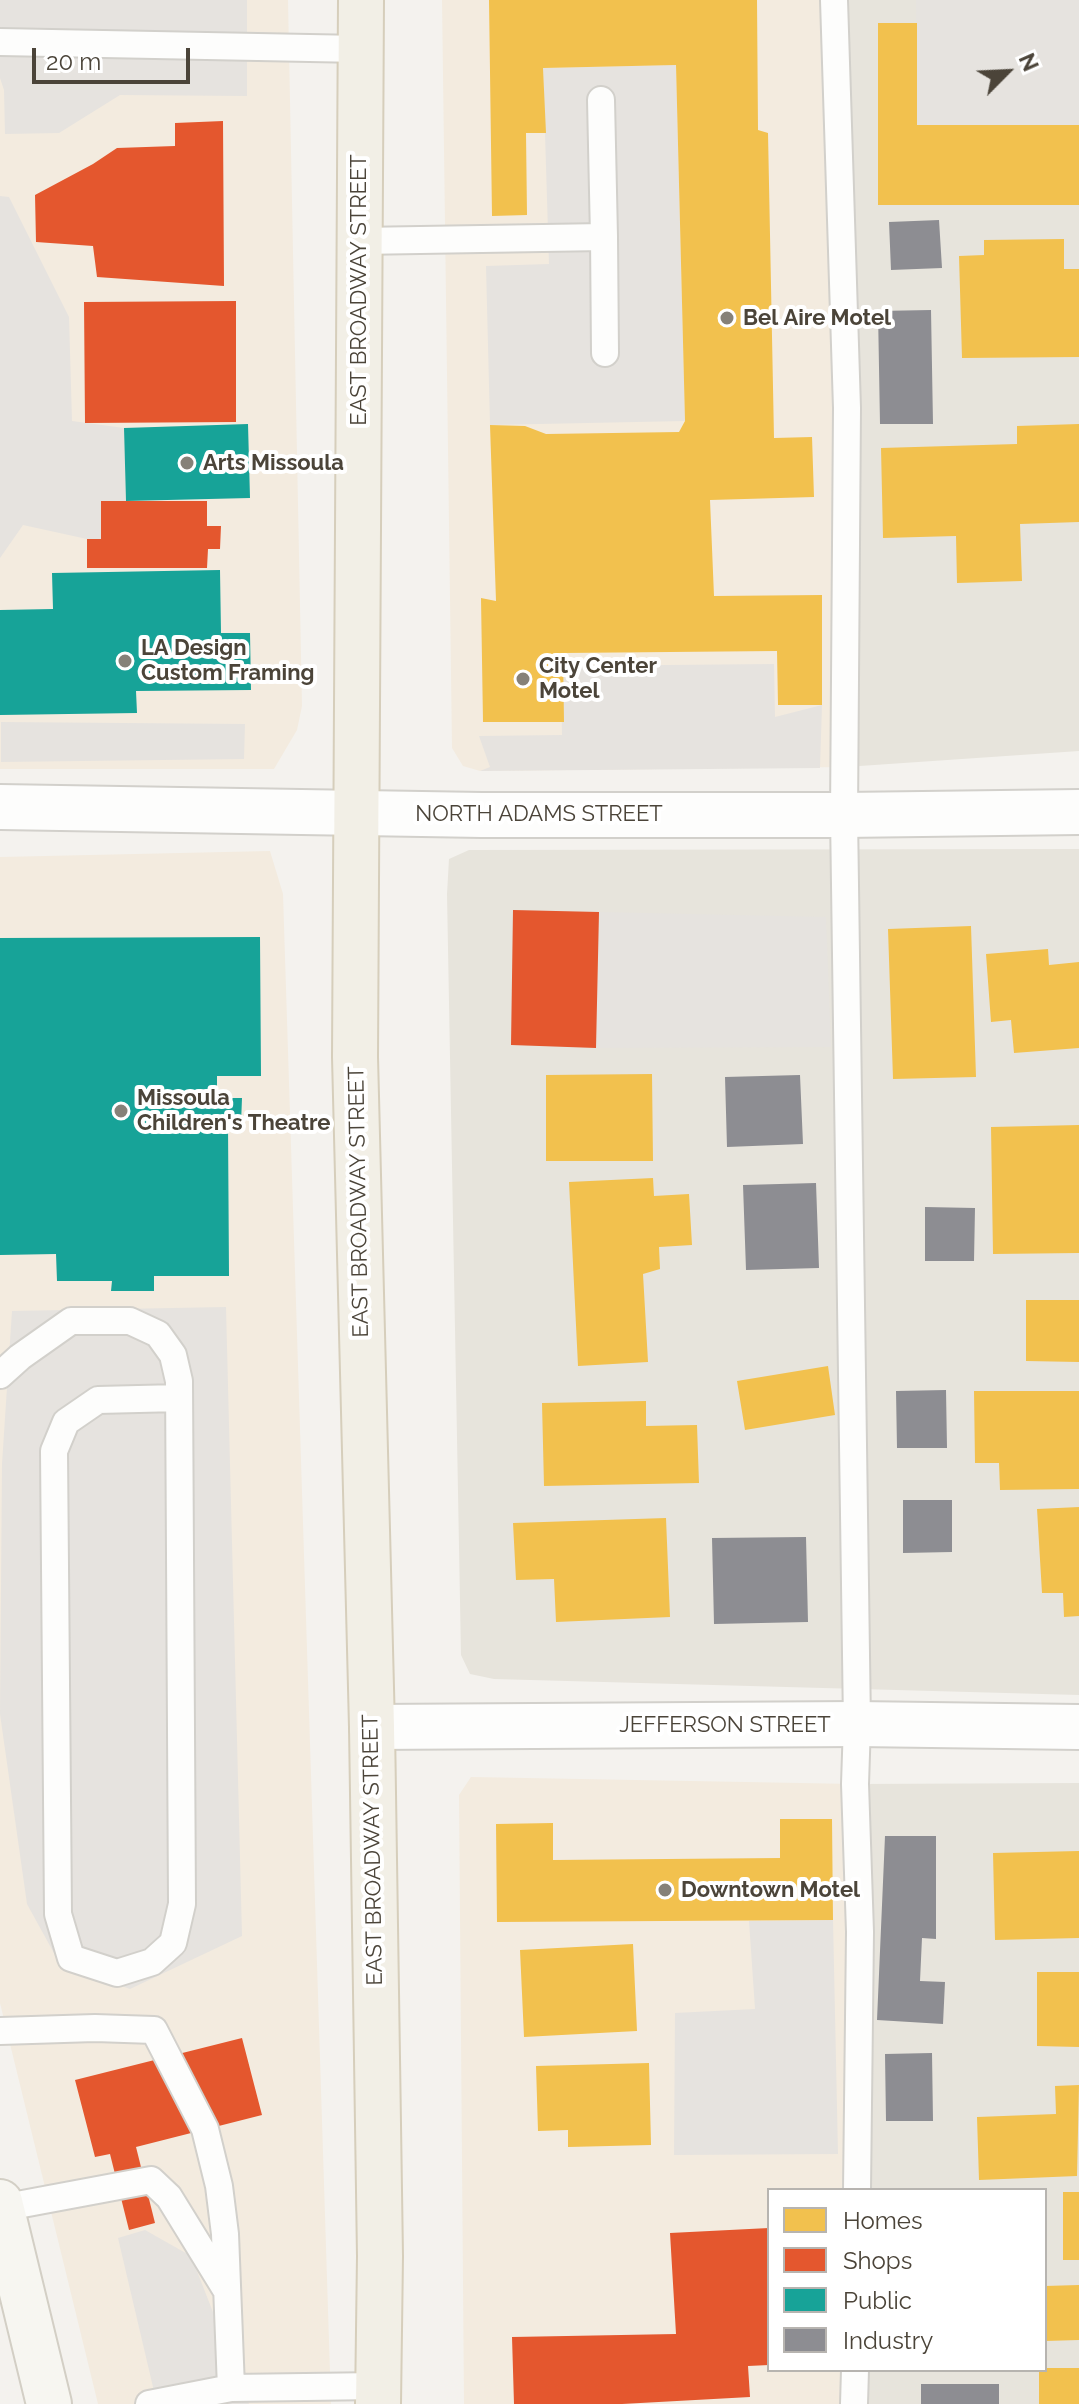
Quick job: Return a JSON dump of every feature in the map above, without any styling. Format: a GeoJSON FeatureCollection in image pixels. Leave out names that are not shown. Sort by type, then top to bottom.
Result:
{"type":"FeatureCollection","features":[{"type":"Feature","properties":{"kind":"main road","name":"EAST BROADWAY STREET"},"geometry":{"type":"LineString","coordinates":[[361,0],[355,1057],[372,1727],[380,2256],[378,2395]]}},
{"type":"Feature","properties":{"kind":"street","name":"NORTH ADAMS STREET"},"geometry":{"type":"LineString","coordinates":[[0,807],[355,813],[844,815],[1079,812]]}},
{"type":"Feature","properties":{"kind":"street","name":"JEFFERSON STREET"},"geometry":{"type":"LineString","coordinates":[[372,1727],[857,1724],[1079,1727]]}},
{"type":"Feature","properties":{"kind":"street"},"geometry":{"type":"LineString","coordinates":[[1,2205],[48,2400]]}},
{"type":"Feature","properties":{"kind":"lane"},"geometry":{"type":"LineString","coordinates":[[834,0],[847,408],[844,815],[857,1724],[855,1784],[860,1932],[857,2188]]}},
{"type":"Feature","properties":{"kind":"lane"},"geometry":{"type":"LineString","coordinates":[[0,42],[361,49]]}},
{"type":"Feature","properties":{"kind":"lane"},"geometry":{"type":"LineString","coordinates":[[601,100],[605,353]]}},
{"type":"Feature","properties":{"kind":"lane"},"geometry":{"type":"LineString","coordinates":[[359,241],[604,237]]}},
{"type":"Feature","properties":{"kind":"lane"},"geometry":{"type":"LineString","coordinates":[[0,1375],[71,1321],[130,1321],[158,1334],[173,1355],[179,1381],[182,1904],[173,1943],[152,1962],[117,1973],[71,1958],[58,1914],[54,1451],[66,1422],[98,1400],[179,1398]]}},
{"type":"Feature","properties":{"kind":"lane"},"geometry":{"type":"LineString","coordinates":[[0,2031],[154,2030],[205,2129],[219,2186],[231,2388]]}},
{"type":"Feature","properties":{"kind":"lane"},"geometry":{"type":"LineString","coordinates":[[1,2205],[151,2180],[169,2197],[227,2291]]}},
{"type":"Feature","properties":{"kind":"lane"},"geometry":{"type":"LineString","coordinates":[[854,2404],[855,2372]]}},
{"type":"Feature","properties":{"kind":"lane"},"geometry":{"type":"LineString","coordinates":[[149,2404],[231,2388],[378,2395]]}},
{"type":"Feature","properties":{"kind":"shaded area"},"geometry":{"type":"Polygon","coordinates":[[[0,0],[288,0],[302,706],[297,730],[274,769],[0,769],[0,0]]]}},
{"type":"Feature","properties":{"kind":"shaded area"},"geometry":{"type":"Polygon","coordinates":[[[0,0],[247,0],[247,96],[120,95],[59,133],[5,134],[4,90],[0,78],[0,0]]]}},
{"type":"Feature","properties":{"kind":"shaded area"},"geometry":{"type":"Polygon","coordinates":[[[442,0],[833,0],[845,767],[480,771],[463,766],[452,748],[442,0]]]}},
{"type":"Feature","properties":{"kind":"shaded area"},"geometry":{"type":"Polygon","coordinates":[[[833,0],[1079,0],[1079,751],[845,767],[833,0]]]}},
{"type":"Feature","properties":{"kind":"shaded area"},"geometry":{"type":"Polygon","coordinates":[[[916,0],[1079,0],[1079,125],[917,125],[916,0]]]}},
{"type":"Feature","properties":{"kind":"shaded area"},"geometry":{"type":"Polygon","coordinates":[[[676,65],[685,421],[490,425],[486,266],[549,264],[543,68],[676,65]]]}},
{"type":"Feature","properties":{"kind":"shaded area"},"geometry":{"type":"Polygon","coordinates":[[[0,196],[9,197],[69,317],[72,421],[124,428],[126,501],[101,501],[101,539],[87,539],[23,525],[0,558],[0,196]]]}},
{"type":"Feature","properties":{"kind":"shaded area"},"geometry":{"type":"Polygon","coordinates":[[[774,664],[775,717],[822,705],[820,768],[480,771],[490,767],[479,736],[562,735],[561,666],[774,664]]]}},
{"type":"Feature","properties":{"kind":"shaded area"},"geometry":{"type":"Polygon","coordinates":[[[1,722],[245,724],[244,759],[1,762],[1,722]]]}},
{"type":"Feature","properties":{"kind":"shaded area"},"geometry":{"type":"Polygon","coordinates":[[[1079,849],[1079,1695],[494,1679],[470,1674],[461,1655],[447,894],[449,859],[469,850],[1079,849]]]}},
{"type":"Feature","properties":{"kind":"shaded area"},"geometry":{"type":"Polygon","coordinates":[[[270,851],[283,894],[331,2404],[98,2404],[0,2003],[0,857],[270,851]]]}},
{"type":"Feature","properties":{"kind":"shaded area"},"geometry":{"type":"Polygon","coordinates":[[[599,912],[826,917],[831,1047],[596,1048],[599,912]]]}},
{"type":"Feature","properties":{"kind":"shaded area"},"geometry":{"type":"Polygon","coordinates":[[[226,1307],[242,1936],[130,1989],[60,1964],[27,1904],[0,1714],[2,1464],[12,1311],[226,1307]]]}},
{"type":"Feature","properties":{"kind":"shaded area"},"geometry":{"type":"Polygon","coordinates":[[[471,1777],[855,1784],[854,2188],[767,2188],[767,2372],[853,2372],[853,2404],[464,2404],[459,1795],[471,1777]]]}},
{"type":"Feature","properties":{"kind":"shaded area"},"geometry":{"type":"Polygon","coordinates":[[[1079,1783],[1079,2404],[853,2404],[853,2372],[1047,2372],[1047,2188],[854,2188],[855,1784],[1079,1783]]]}},
{"type":"Feature","properties":{"kind":"shaded area"},"geometry":{"type":"Polygon","coordinates":[[[833,1920],[838,2154],[674,2155],[675,2013],[755,2009],[749,1921],[833,1920]]]}},
{"type":"Feature","properties":{"kind":"shaded area"},"geometry":{"type":"Polygon","coordinates":[[[145,2230],[191,2256],[249,2404],[157,2404],[118,2238],[145,2230]]]}},
{"type":"Feature","properties":{"kind":"building: Homes","name":"Bel Aire Motel"},"geometry":{"type":"Polygon","coordinates":[[[489,0],[757,0],[758,130],[768,133],[774,438],[812,437],[814,497],[710,500],[714,596],[822,595],[822,705],[778,705],[777,651],[563,653],[564,722],[483,722],[481,598],[496,601],[490,425],[525,426],[546,434],[679,432],[685,421],[676,65],[543,68],[546,133],[526,133],[527,215],[492,216],[489,0]]]}},
{"type":"Feature","properties":{"kind":"building: Homes"},"geometry":{"type":"Polygon","coordinates":[[[878,23],[917,23],[917,125],[1079,125],[1079,205],[878,205],[878,23]]]}},
{"type":"Feature","properties":{"kind":"building: Homes"},"geometry":{"type":"Polygon","coordinates":[[[1064,239],[1064,269],[1079,269],[1079,357],[962,358],[959,256],[984,255],[984,240],[1064,239]]]}},
{"type":"Feature","properties":{"kind":"building: Homes"},"geometry":{"type":"Polygon","coordinates":[[[1079,424],[1079,522],[1020,524],[1022,581],[957,583],[956,536],[883,538],[881,448],[1017,444],[1017,426],[1079,424]]]}},
{"type":"Feature","properties":{"kind":"building: Homes"},"geometry":{"type":"Polygon","coordinates":[[[971,926],[976,1077],[893,1079],[888,929],[971,926]]]}},
{"type":"Feature","properties":{"kind":"building: Homes"},"geometry":{"type":"Polygon","coordinates":[[[1048,949],[1049,965],[1079,962],[1079,1048],[1014,1053],[1011,1020],[991,1022],[986,954],[1048,949]]]}},
{"type":"Feature","properties":{"kind":"building: Homes"},"geometry":{"type":"Polygon","coordinates":[[[652,1074],[653,1161],[546,1161],[546,1075],[652,1074]]]}},
{"type":"Feature","properties":{"kind":"building: Homes"},"geometry":{"type":"Polygon","coordinates":[[[1079,1125],[1079,1253],[993,1254],[991,1127],[1079,1125]]]}},
{"type":"Feature","properties":{"kind":"building: Homes"},"geometry":{"type":"Polygon","coordinates":[[[653,1178],[654,1196],[689,1194],[692,1245],[659,1247],[660,1269],[643,1274],[648,1362],[578,1366],[569,1182],[653,1178]]]}},
{"type":"Feature","properties":{"kind":"building: Homes"},"geometry":{"type":"Polygon","coordinates":[[[1026,1300],[1079,1300],[1079,1362],[1026,1361],[1026,1300]]]}},
{"type":"Feature","properties":{"kind":"building: Homes"},"geometry":{"type":"Polygon","coordinates":[[[828,1366],[835,1415],[745,1430],[737,1381],[828,1366]]]}},
{"type":"Feature","properties":{"kind":"building: Homes"},"geometry":{"type":"Polygon","coordinates":[[[974,1391],[1079,1391],[1079,1489],[1000,1490],[999,1463],[975,1463],[974,1391]]]}},
{"type":"Feature","properties":{"kind":"building: Homes"},"geometry":{"type":"Polygon","coordinates":[[[646,1401],[646,1426],[697,1425],[699,1483],[544,1486],[542,1403],[646,1401]]]}},
{"type":"Feature","properties":{"kind":"building: Homes"},"geometry":{"type":"Polygon","coordinates":[[[1079,1507],[1079,1616],[1064,1617],[1063,1593],[1042,1593],[1037,1509],[1079,1507]]]}},
{"type":"Feature","properties":{"kind":"building: Homes"},"geometry":{"type":"Polygon","coordinates":[[[666,1518],[670,1617],[556,1622],[554,1579],[516,1580],[513,1523],[666,1518]]]}},
{"type":"Feature","properties":{"kind":"building: Homes","name":"Downtown Motel"},"geometry":{"type":"Polygon","coordinates":[[[780,1819],[832,1819],[833,1920],[497,1922],[496,1824],[553,1823],[553,1860],[780,1858],[780,1819]]]}},
{"type":"Feature","properties":{"kind":"building: Homes"},"geometry":{"type":"Polygon","coordinates":[[[1079,1851],[1079,1938],[995,1940],[993,1853],[1079,1851]]]}},
{"type":"Feature","properties":{"kind":"building: Homes"},"geometry":{"type":"Polygon","coordinates":[[[633,1944],[637,2031],[524,2037],[520,1950],[633,1944]]]}},
{"type":"Feature","properties":{"kind":"building: Homes"},"geometry":{"type":"Polygon","coordinates":[[[1037,1972],[1079,1972],[1079,2047],[1037,2046],[1037,1972]]]}},
{"type":"Feature","properties":{"kind":"building: Homes"},"geometry":{"type":"Polygon","coordinates":[[[649,2063],[651,2145],[568,2147],[568,2130],[538,2131],[536,2066],[649,2063]]]}},
{"type":"Feature","properties":{"kind":"building: Homes"},"geometry":{"type":"Polygon","coordinates":[[[1079,2085],[1077,2176],[979,2180],[977,2117],[1056,2114],[1055,2086],[1079,2085]]]}},
{"type":"Feature","properties":{"kind":"building: Homes"},"geometry":{"type":"Polygon","coordinates":[[[1063,2192],[1079,2192],[1079,2260],[1063,2260],[1063,2192]]]}},
{"type":"Feature","properties":{"kind":"building: Homes"},"geometry":{"type":"Polygon","coordinates":[[[1079,2285],[1079,2340],[1047,2341],[1047,2286],[1079,2285]]]}},
{"type":"Feature","properties":{"kind":"building: Homes"},"geometry":{"type":"Polygon","coordinates":[[[1047,2368],[1079,2368],[1079,2404],[1039,2404],[1039,2372],[1047,2372],[1047,2368]]]}},
{"type":"Feature","properties":{"kind":"building: Shops"},"geometry":{"type":"Polygon","coordinates":[[[223,121],[224,286],[97,277],[93,246],[36,242],[35,195],[117,148],[175,146],[175,123],[223,121]]]}},
{"type":"Feature","properties":{"kind":"building: Shops"},"geometry":{"type":"Polygon","coordinates":[[[236,301],[236,422],[85,423],[84,302],[236,301]]]}},
{"type":"Feature","properties":{"kind":"building: Shops"},"geometry":{"type":"Polygon","coordinates":[[[101,501],[207,501],[207,526],[221,526],[220,549],[208,549],[207,568],[87,568],[87,539],[101,539],[101,501]]]}},
{"type":"Feature","properties":{"kind":"building: Shops"},"geometry":{"type":"Polygon","coordinates":[[[513,910],[599,912],[596,1048],[511,1045],[513,910]]]}},
{"type":"Feature","properties":{"kind":"building: Shops"},"geometry":{"type":"Polygon","coordinates":[[[242,2038],[262,2115],[136,2147],[155,2223],[129,2230],[110,2154],[95,2157],[75,2080],[242,2038]]]}},
{"type":"Feature","properties":{"kind":"building: Shops"},"geometry":{"type":"Polygon","coordinates":[[[767,2228],[767,2365],[748,2366],[750,2397],[622,2404],[514,2404],[512,2337],[676,2334],[670,2233],[767,2228]]]}},
{"type":"Feature","properties":{"kind":"building: Public","name":"Arts Missoula"},"geometry":{"type":"Polygon","coordinates":[[[248,424],[250,498],[126,501],[124,428],[248,424]]]}},
{"type":"Feature","properties":{"kind":"building: Public","name":"LA Design Custom Framing"},"geometry":{"type":"Polygon","coordinates":[[[220,570],[221,633],[250,633],[251,690],[136,691],[137,713],[0,715],[0,610],[53,609],[52,573],[220,570]]]}},
{"type":"Feature","properties":{"kind":"building: Public","name":"Missoula Children's Theatre"},"geometry":{"type":"Polygon","coordinates":[[[260,937],[261,1076],[217,1076],[217,1098],[242,1098],[241,1124],[228,1124],[229,1276],[154,1276],[154,1291],[111,1291],[112,1281],[57,1281],[56,1254],[0,1255],[0,938],[260,937]]]}},
{"type":"Feature","properties":{"kind":"building: Industry"},"geometry":{"type":"Polygon","coordinates":[[[939,220],[942,268],[891,270],[889,222],[939,220]]]}},
{"type":"Feature","properties":{"kind":"building: Industry"},"geometry":{"type":"Polygon","coordinates":[[[931,310],[933,424],[880,424],[878,311],[931,310]]]}},
{"type":"Feature","properties":{"kind":"building: Industry"},"geometry":{"type":"Polygon","coordinates":[[[800,1075],[803,1144],[727,1147],[725,1077],[800,1075]]]}},
{"type":"Feature","properties":{"kind":"building: Industry"},"geometry":{"type":"Polygon","coordinates":[[[816,1183],[819,1268],[746,1270],[743,1185],[816,1183]]]}},
{"type":"Feature","properties":{"kind":"building: Industry"},"geometry":{"type":"Polygon","coordinates":[[[925,1207],[975,1208],[974,1261],[925,1261],[925,1207]]]}},
{"type":"Feature","properties":{"kind":"building: Industry"},"geometry":{"type":"Polygon","coordinates":[[[946,1390],[947,1448],[897,1448],[896,1391],[946,1390]]]}},
{"type":"Feature","properties":{"kind":"building: Industry"},"geometry":{"type":"Polygon","coordinates":[[[903,1500],[952,1500],[952,1552],[903,1553],[903,1500]]]}},
{"type":"Feature","properties":{"kind":"building: Industry"},"geometry":{"type":"Polygon","coordinates":[[[806,1537],[808,1622],[714,1624],[712,1538],[806,1537]]]}},
{"type":"Feature","properties":{"kind":"building: Industry"},"geometry":{"type":"Polygon","coordinates":[[[885,1836],[936,1836],[936,1939],[922,1938],[920,1981],[945,1982],[943,2024],[877,2020],[885,1836]]]}},
{"type":"Feature","properties":{"kind":"building: Industry"},"geometry":{"type":"Polygon","coordinates":[[[932,2053],[933,2121],[886,2121],[885,2054],[932,2053]]]}},
{"type":"Feature","properties":{"kind":"building: Industry"},"geometry":{"type":"Polygon","coordinates":[[[921,2384],[999,2384],[999,2404],[921,2404],[921,2384]]]}},
{"type":"Feature","properties":{"kind":"place","name":"Bel Aire Motel"},"geometry":{"type":"Point","coordinates":[727,318]}},
{"type":"Feature","properties":{"kind":"place","name":"Arts Missoula"},"geometry":{"type":"Point","coordinates":[187,463]}},
{"type":"Feature","properties":{"kind":"place","name":"LA Design Custom Framing"},"geometry":{"type":"Point","coordinates":[125,661]}},
{"type":"Feature","properties":{"kind":"place","name":"City Center Motel"},"geometry":{"type":"Point","coordinates":[523,679]}},
{"type":"Feature","properties":{"kind":"place","name":"Missoula Children's Theatre"},"geometry":{"type":"Point","coordinates":[121,1111]}},
{"type":"Feature","properties":{"kind":"place","name":"Downtown Motel"},"geometry":{"type":"Point","coordinates":[665,1890]}}]}
